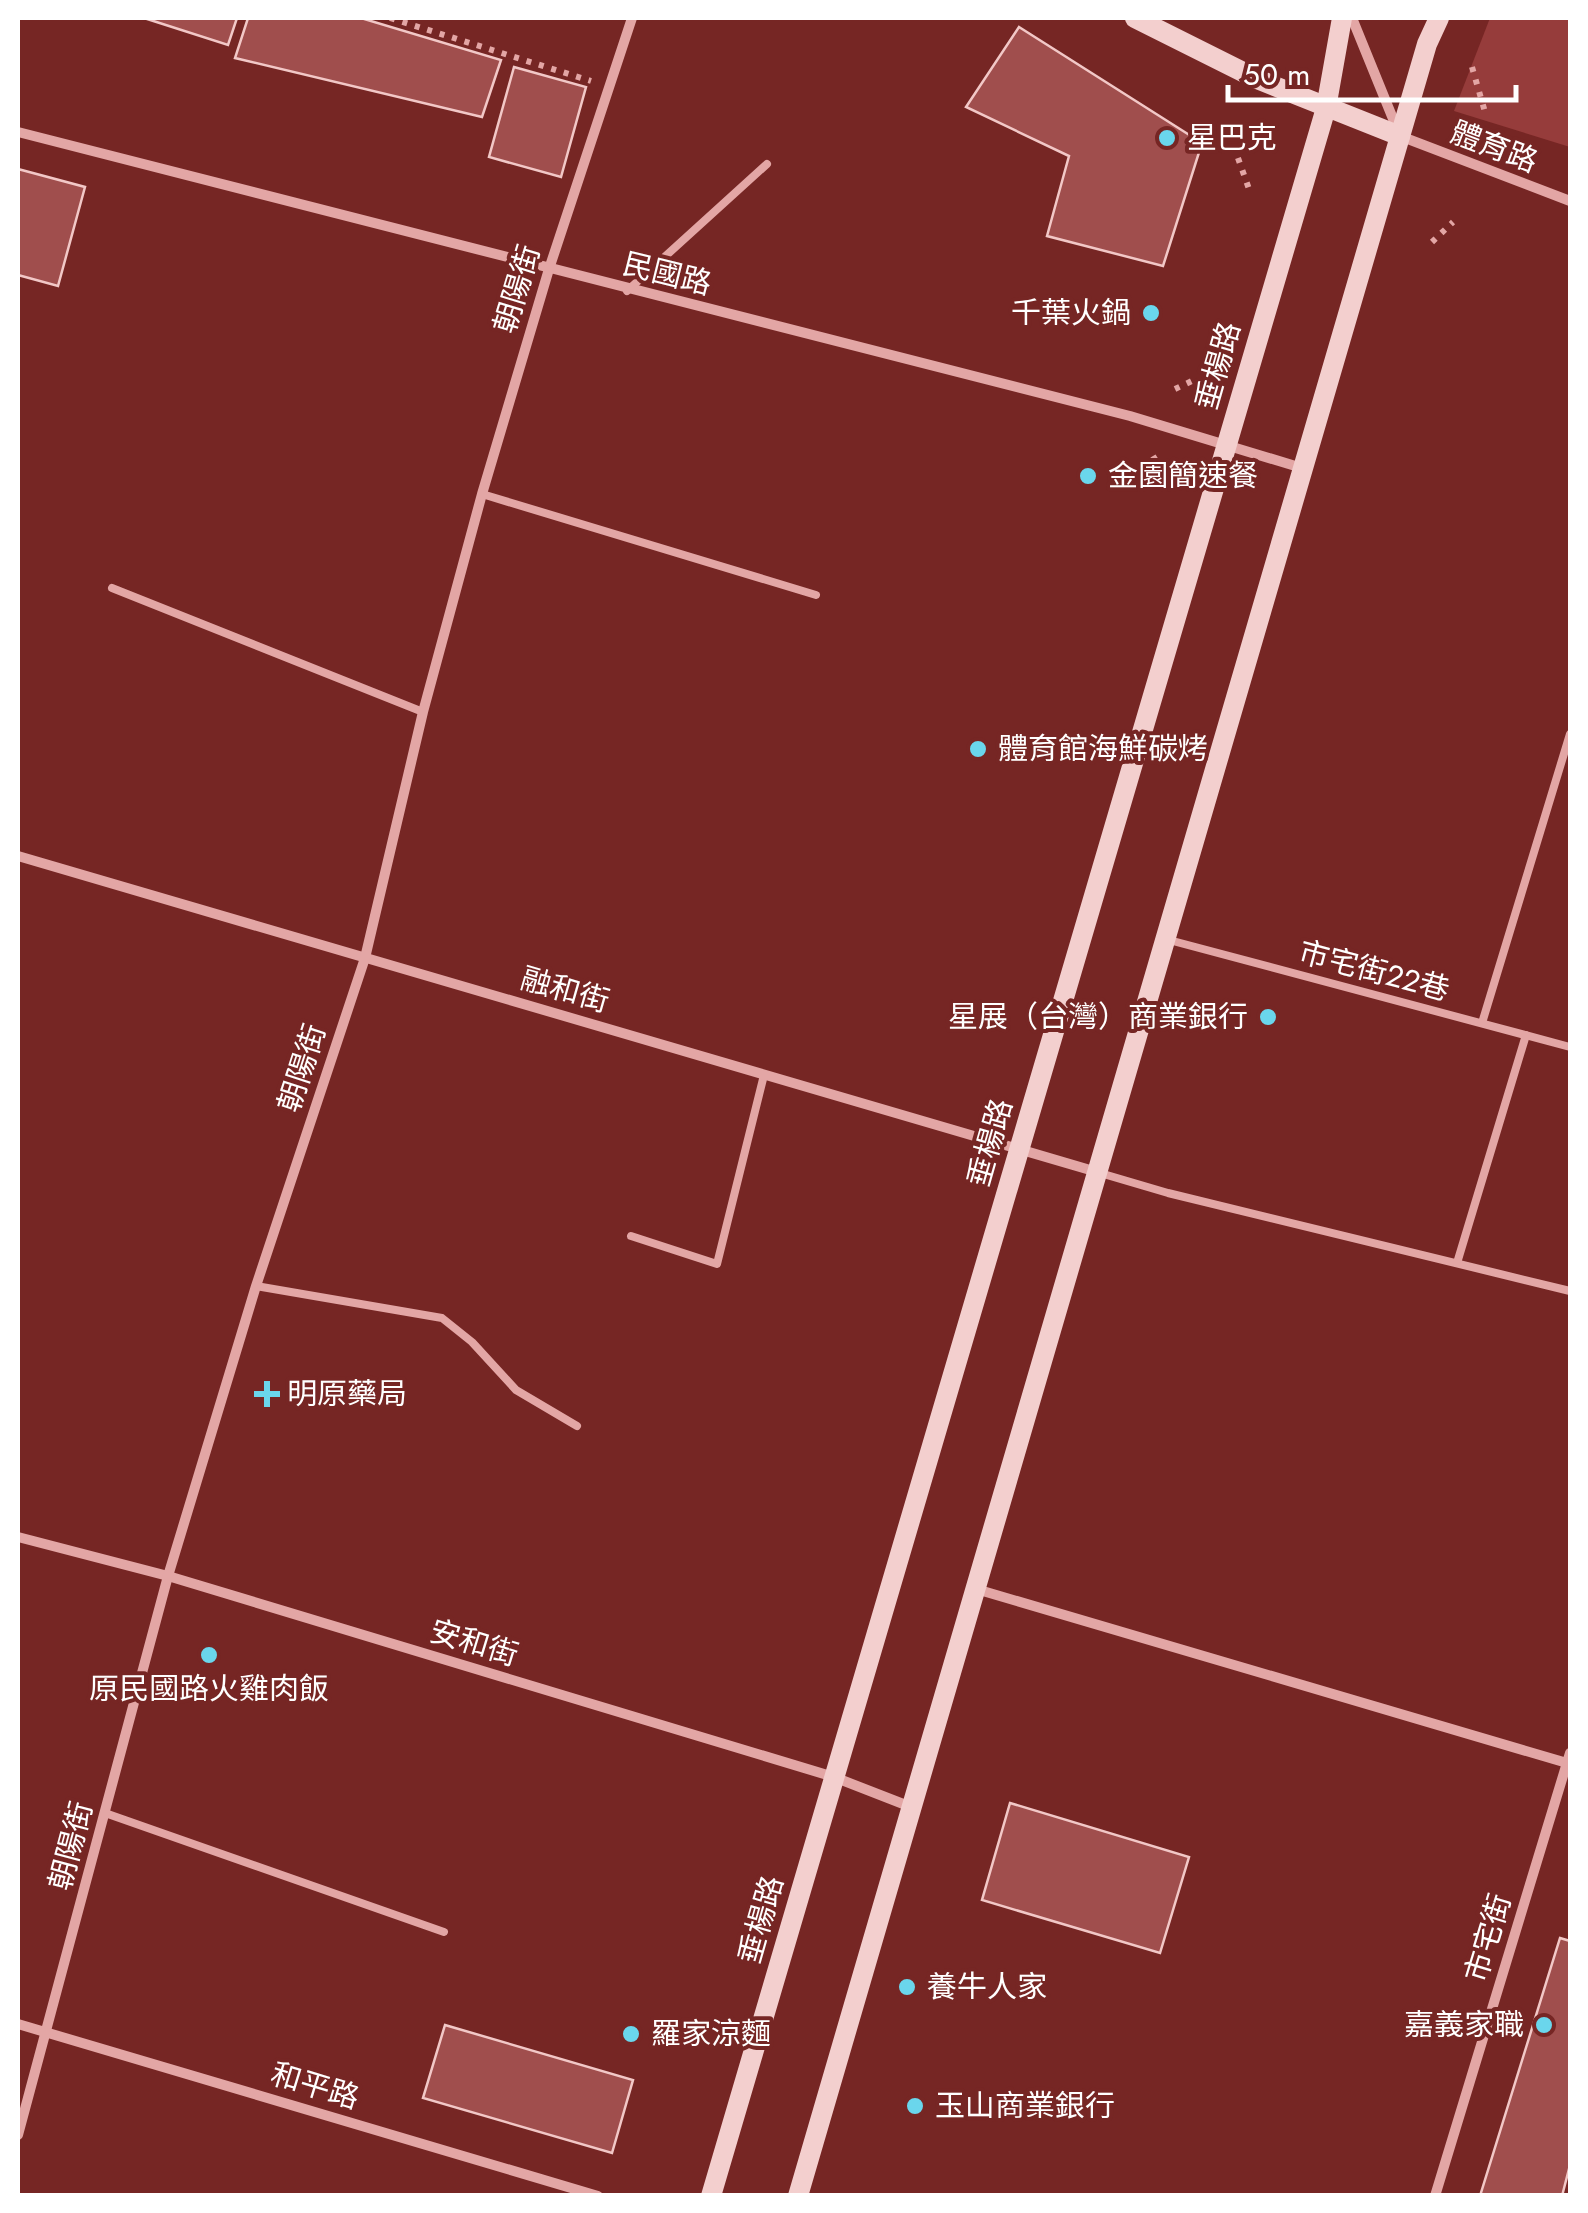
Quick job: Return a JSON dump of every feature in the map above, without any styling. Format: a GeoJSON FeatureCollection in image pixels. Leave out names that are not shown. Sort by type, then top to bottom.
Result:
{"type":"FeatureCollection","features":[{"type":"Feature","properties":{"kind":"street","name":"朝陽街"},"geometry":{"type":"LineString","coordinates":[[18,2135],[168,1576],[256,1286],[365,958],[423,712],[482,494],[606,86],[632,18]]}},
{"type":"Feature","properties":{"kind":"street"},"geometry":{"type":"LineString","coordinates":[[1135,18],[1326,108],[1400,136]]}},
{"type":"Feature","properties":{"kind":"street","name":"垂楊路"},"geometry":{"type":"LineString","coordinates":[[711,2196],[1326,108],[1342,18]]}},
{"type":"Feature","properties":{"kind":"street"},"geometry":{"type":"LineString","coordinates":[[1352,18],[1400,136]]}},
{"type":"Feature","properties":{"kind":"street"},"geometry":{"type":"LineString","coordinates":[[798,2196],[1400,136],[1438,18]]}},
{"type":"Feature","properties":{"kind":"street","name":"民國路"},"geometry":{"type":"LineString","coordinates":[[18,132],[627,291],[1130,416],[1303,468]]}},
{"type":"Feature","properties":{"kind":"street","name":"體育路"},"geometry":{"type":"LineString","coordinates":[[1400,136],[1570,202]]}},
{"type":"Feature","properties":{"kind":"street","name":"融和街"},"geometry":{"type":"LineString","coordinates":[[18,856],[1098,1172]]}},
{"type":"Feature","properties":{"kind":"street","name":"安和街"},"geometry":{"type":"LineString","coordinates":[[18,1536],[168,1576],[834,1777],[912,1807]]}},
{"type":"Feature","properties":{"kind":"street"},"geometry":{"type":"LineString","coordinates":[[976,1589],[1569,1758]]}},
{"type":"Feature","properties":{"kind":"street","name":"市宅街"},"geometry":{"type":"LineString","coordinates":[[1435,2196],[1569,1758]]}},
{"type":"Feature","properties":{"kind":"street","name":"和平路"},"geometry":{"type":"LineString","coordinates":[[18,2024],[598,2196]]}},
{"type":"Feature","properties":{"kind":"lane"},"geometry":{"type":"LineString","coordinates":[[627,291],[767,164]]}},
{"type":"Feature","properties":{"kind":"lane"},"geometry":{"type":"LineString","coordinates":[[482,494],[816,595]]}},
{"type":"Feature","properties":{"kind":"lane"},"geometry":{"type":"LineString","coordinates":[[112,588],[423,712]]}},
{"type":"Feature","properties":{"kind":"lane"},"geometry":{"type":"LineString","coordinates":[[1482,1023],[1570,734]]}},
{"type":"Feature","properties":{"kind":"lane","name":"市宅街22巷"},"geometry":{"type":"LineString","coordinates":[[1166,940],[1570,1047]]}},
{"type":"Feature","properties":{"kind":"lane"},"geometry":{"type":"LineString","coordinates":[[1457,1263],[1526,1035]]}},
{"type":"Feature","properties":{"kind":"lane"},"geometry":{"type":"LineString","coordinates":[[631,1236],[717,1264],[764,1075]]}},
{"type":"Feature","properties":{"kind":"lane"},"geometry":{"type":"LineString","coordinates":[[1098,1172],[1168,1194],[1570,1290]]}},
{"type":"Feature","properties":{"kind":"lane"},"geometry":{"type":"LineString","coordinates":[[256,1286],[442,1318],[472,1342],[516,1390],[576,1426]]}},
{"type":"Feature","properties":{"kind":"lane"},"geometry":{"type":"LineString","coordinates":[[106,1813],[444,1932]]}},
{"type":"Feature","properties":{"kind":"path"},"geometry":{"type":"LineString","coordinates":[[390,18],[606,86]]}},
{"type":"Feature","properties":{"kind":"path"},"geometry":{"type":"LineString","coordinates":[[1472,66],[1485,112]]}},
{"type":"Feature","properties":{"kind":"path"},"geometry":{"type":"LineString","coordinates":[[1238,158],[1249,189]]}},
{"type":"Feature","properties":{"kind":"path"},"geometry":{"type":"LineString","coordinates":[[1432,242],[1453,222]]}},
{"type":"Feature","properties":{"kind":"path"},"geometry":{"type":"LineString","coordinates":[[1175,388],[1194,380]]}},
{"type":"Feature","properties":{"kind":"path"},"geometry":{"type":"LineString","coordinates":[[1153,456],[1170,483]]}},
{"type":"Feature","properties":{"kind":"shaded area"},"geometry":{"type":"Polygon","coordinates":[[[1490,18],[1570,18],[1570,147],[1454,111],[1490,18]]]}},
{"type":"Feature","properties":{"kind":"building"},"geometry":{"type":"Polygon","coordinates":[[[144,18],[237,18],[228,45],[144,18]]]}},
{"type":"Feature","properties":{"kind":"building"},"geometry":{"type":"Polygon","coordinates":[[[248,18],[361,18],[501,60],[482,117],[235,58],[248,18]]]}},
{"type":"Feature","properties":{"kind":"building"},"geometry":{"type":"Polygon","coordinates":[[[1019,27],[1202,143],[1163,266],[1047,236],[1069,156],[966,107],[1019,27]]]}},
{"type":"Feature","properties":{"kind":"building"},"geometry":{"type":"Polygon","coordinates":[[[514,67],[586,87],[561,177],[489,157],[514,67]]]}},
{"type":"Feature","properties":{"kind":"building"},"geometry":{"type":"Polygon","coordinates":[[[18,169],[85,187],[58,286],[18,275],[18,169]]]}},
{"type":"Feature","properties":{"kind":"building"},"geometry":{"type":"Polygon","coordinates":[[[1010,1803],[1189,1857],[1160,1953],[982,1900],[1010,1803]]]}},
{"type":"Feature","properties":{"kind":"building","name":"嘉義家職"},"geometry":{"type":"Polygon","coordinates":[[[1560,1938],[1570,1941],[1570,2165],[1562,2196],[1480,2196],[1560,1938]]]}},
{"type":"Feature","properties":{"kind":"building"},"geometry":{"type":"Polygon","coordinates":[[[445,2025],[633,2080],[612,2153],[423,2098],[445,2025]]]}},
{"type":"Feature","properties":{"kind":"place","name":"星巴克"},"geometry":{"type":"Point","coordinates":[1167,138]}},
{"type":"Feature","properties":{"kind":"place","name":"千葉火鍋"},"geometry":{"type":"Point","coordinates":[1151,313]}},
{"type":"Feature","properties":{"kind":"place","name":"金園簡速餐"},"geometry":{"type":"Point","coordinates":[1088,476]}},
{"type":"Feature","properties":{"kind":"place","name":"體育館海鮮碳烤"},"geometry":{"type":"Point","coordinates":[978,749]}},
{"type":"Feature","properties":{"kind":"place","name":"星展（台灣）商業銀行"},"geometry":{"type":"Point","coordinates":[1268,1017]}},
{"type":"Feature","properties":{"kind":"place","name":"明原藥局"},"geometry":{"type":"Point","coordinates":[267,1394]}},
{"type":"Feature","properties":{"kind":"place","name":"原民國路火雞肉飯"},"geometry":{"type":"Point","coordinates":[209,1655]}},
{"type":"Feature","properties":{"kind":"place","name":"養牛人家"},"geometry":{"type":"Point","coordinates":[907,1987]}},
{"type":"Feature","properties":{"kind":"place","name":"嘉義家職"},"geometry":{"type":"Point","coordinates":[1544,2025]}},
{"type":"Feature","properties":{"kind":"place","name":"羅家涼麵"},"geometry":{"type":"Point","coordinates":[631,2034]}},
{"type":"Feature","properties":{"kind":"place","name":"玉山商業銀行"},"geometry":{"type":"Point","coordinates":[915,2106]}}]}
